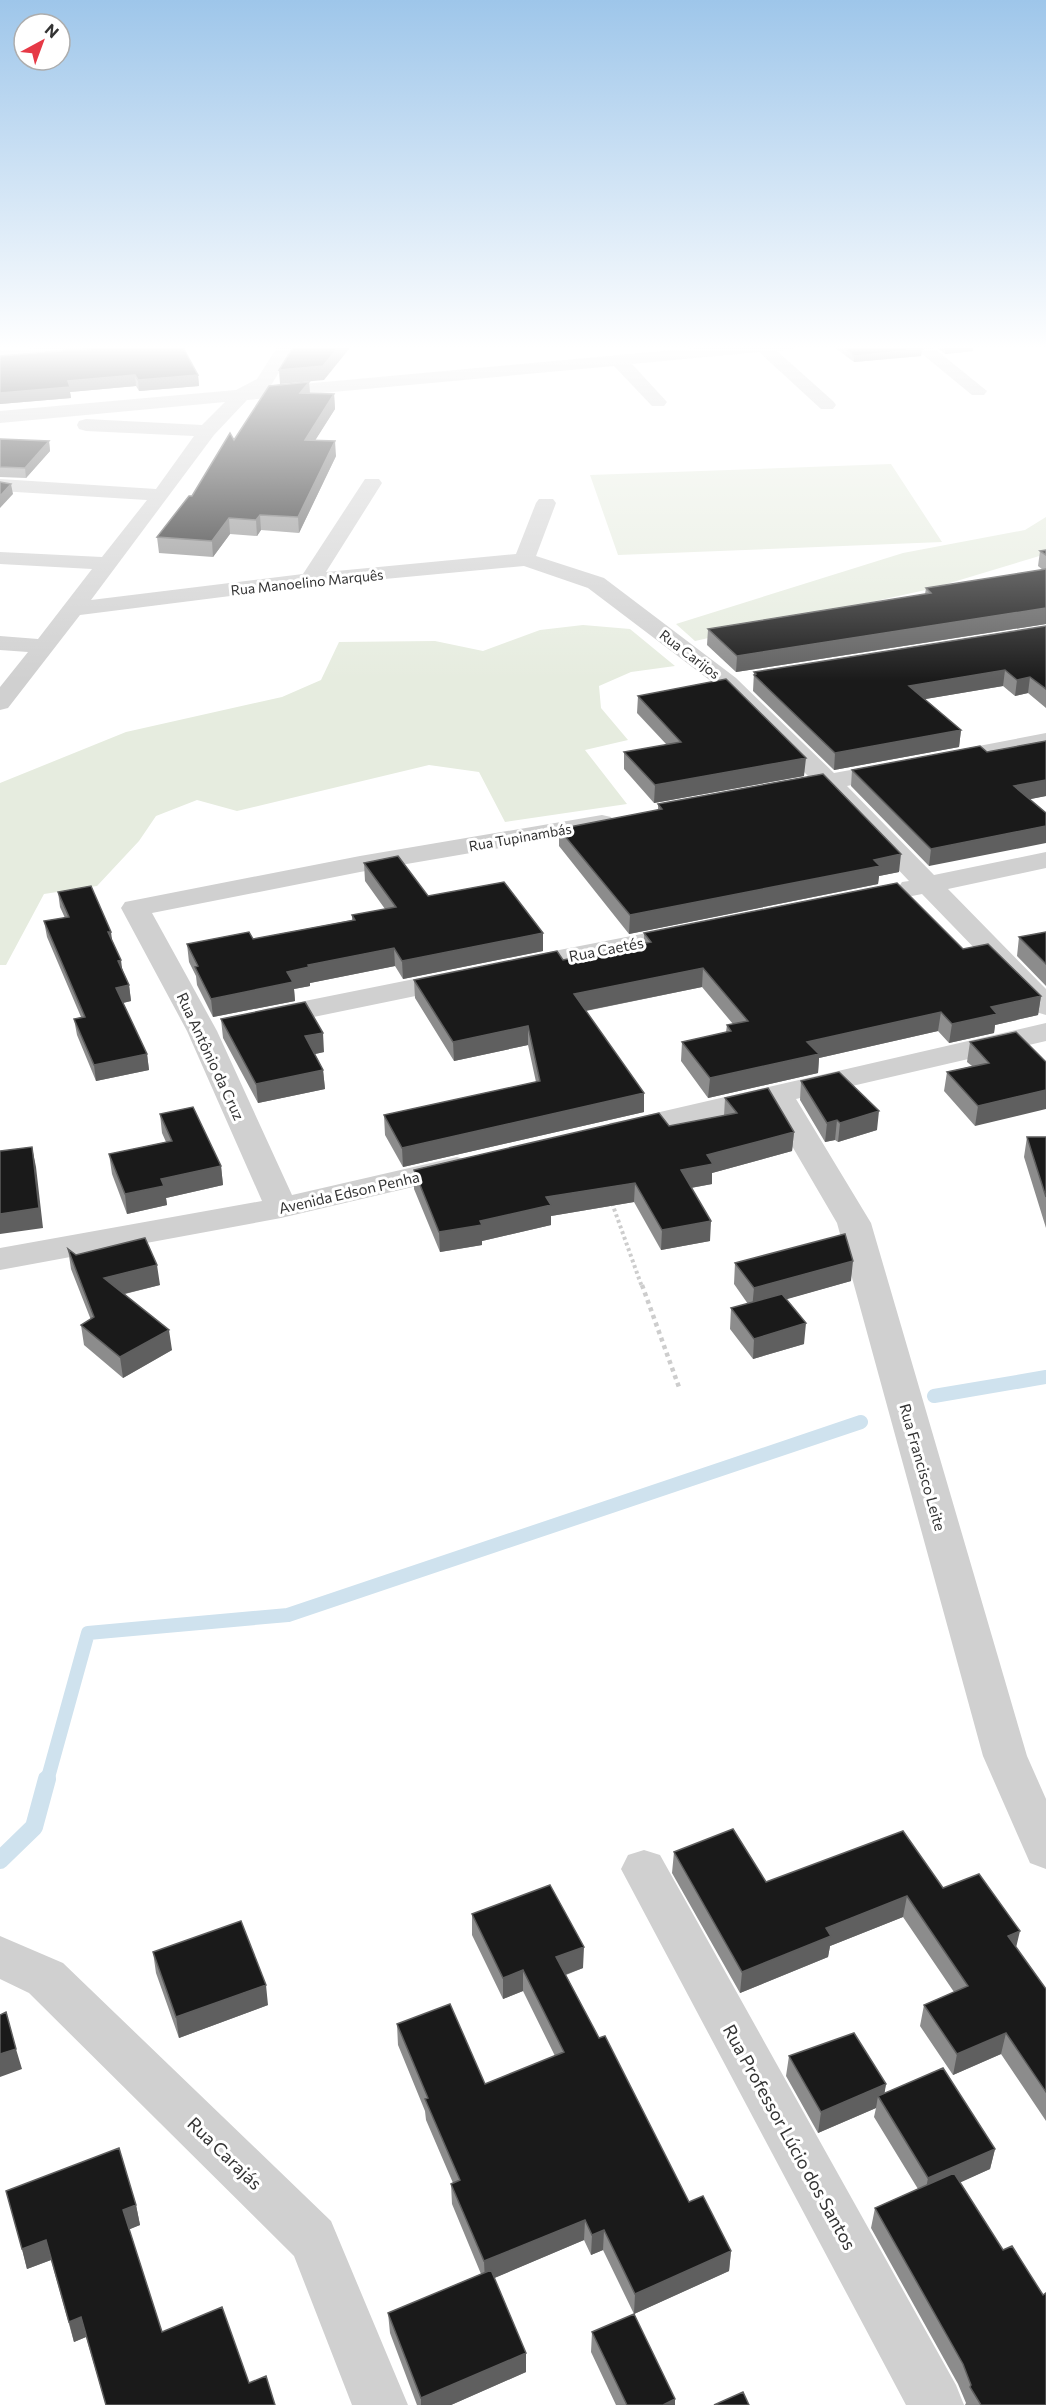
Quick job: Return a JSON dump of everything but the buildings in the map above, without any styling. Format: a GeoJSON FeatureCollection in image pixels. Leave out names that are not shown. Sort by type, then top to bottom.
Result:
{"type":"FeatureCollection","features":[{"type":"Feature","properties":{"kind":"street"},"geometry":{"type":"LineString","coordinates":[[0,703],[189,456]]}},
{"type":"Feature","properties":{"kind":"street"},"geometry":{"type":"LineString","coordinates":[[310,580],[372,483]]}},
{"type":"Feature","properties":{"kind":"street"},"geometry":{"type":"LineString","coordinates":[[0,485],[161,495]]}},
{"type":"Feature","properties":{"kind":"street"},"geometry":{"type":"LineString","coordinates":[[532,562],[546,503]]}},
{"type":"Feature","properties":{"kind":"street"},"geometry":{"type":"LineString","coordinates":[[0,558],[108,564]]}},
{"type":"Feature","properties":{"kind":"street","name":"Rua Manoelino Marquês"},"geometry":{"type":"LineString","coordinates":[[73,609],[310,580],[532,562]]}},
{"type":"Feature","properties":{"kind":"street","name":"Rua Carijos"},"geometry":{"type":"LineString","coordinates":[[532,562],[596,583],[740,681],[829,782],[1046,1006]]}},
{"type":"Feature","properties":{"kind":"street"},"geometry":{"type":"LineString","coordinates":[[0,643],[43,646]]}},
{"type":"Feature","properties":{"kind":"street"},"geometry":{"type":"LineString","coordinates":[[759,794],[1046,741]]}},
{"type":"Feature","properties":{"kind":"street","name":"Rua Tupinambás"},"geometry":{"type":"LineString","coordinates":[[135,908],[360,864],[631,818]]}},
{"type":"Feature","properties":{"kind":"street"},"geometry":{"type":"LineString","coordinates":[[882,894],[1046,860]]}},
{"type":"Feature","properties":{"kind":"street","name":"Rua Antônio da Cruz"},"geometry":{"type":"LineString","coordinates":[[135,908],[221,1027],[281,1208]]}},
{"type":"Feature","properties":{"kind":"street","name":"Rua Caetés"},"geometry":{"type":"LineString","coordinates":[[221,1027],[718,927]]}},
{"type":"Feature","properties":{"kind":"street"},"geometry":{"type":"LineString","coordinates":[[587,1137],[1046,1032]]}},
{"type":"Feature","properties":{"kind":"street","name":"Rua Francisco Leite"},"geometry":{"type":"LineString","coordinates":[[777,1094],[854,1222],[1005,1756],[1046,1850]]}},
{"type":"Feature","properties":{"kind":"street","name":"Avenida Edson Penha"},"geometry":{"type":"LineString","coordinates":[[0,1259],[281,1208],[485,1161]]}},
{"type":"Feature","properties":{"kind":"street","name":"Rua Professor Lúcio dos Santos"},"geometry":{"type":"LineString","coordinates":[[644,1869],[936,2405]]}},
{"type":"Feature","properties":{"kind":"street","name":"Rua Carajás"},"geometry":{"type":"LineString","coordinates":[[0,1957],[46,1978],[313,2239],[380,2405]]}},
{"type":"Feature","properties":{"kind":"path"},"geometry":{"type":"LineString","coordinates":[[611,1200],[680,1390]]}},
{"type":"Feature","properties":{"kind":"shaded area"},"geometry":{"type":"Polygon","coordinates":[[[891,464],[942,542],[618,555],[590,475],[891,464]]]}},
{"type":"Feature","properties":{"kind":"shaded area"},"geometry":{"type":"Polygon","coordinates":[[[1046,517],[1046,554],[930,589],[695,641],[676,624],[903,553],[1025,530],[1046,517]]]}},
{"type":"Feature","properties":{"kind":"shaded area"},"geometry":{"type":"Polygon","coordinates":[[[583,625],[630,629],[675,666],[631,672],[599,686],[601,708],[628,740],[585,750],[627,804],[505,822],[479,772],[429,765],[237,811],[197,800],[156,816],[139,841],[97,886],[44,894],[6,965],[0,965],[0,783],[126,732],[282,697],[321,680],[339,642],[435,641],[483,651],[540,630],[583,625]]]}},
{"type":"Feature","properties":{"kind":"waterway"},"geometry":{"type":"LineString","coordinates":[[934,1396],[1046,1377]]}},
{"type":"Feature","properties":{"kind":"waterway"},"geometry":{"type":"LineString","coordinates":[[47,1781],[88,1633],[288,1615],[861,1422]]}},
{"type":"Feature","properties":{"kind":"waterway"},"geometry":{"type":"LineString","coordinates":[[0,1860],[34,1827],[47,1779]]}}]}
